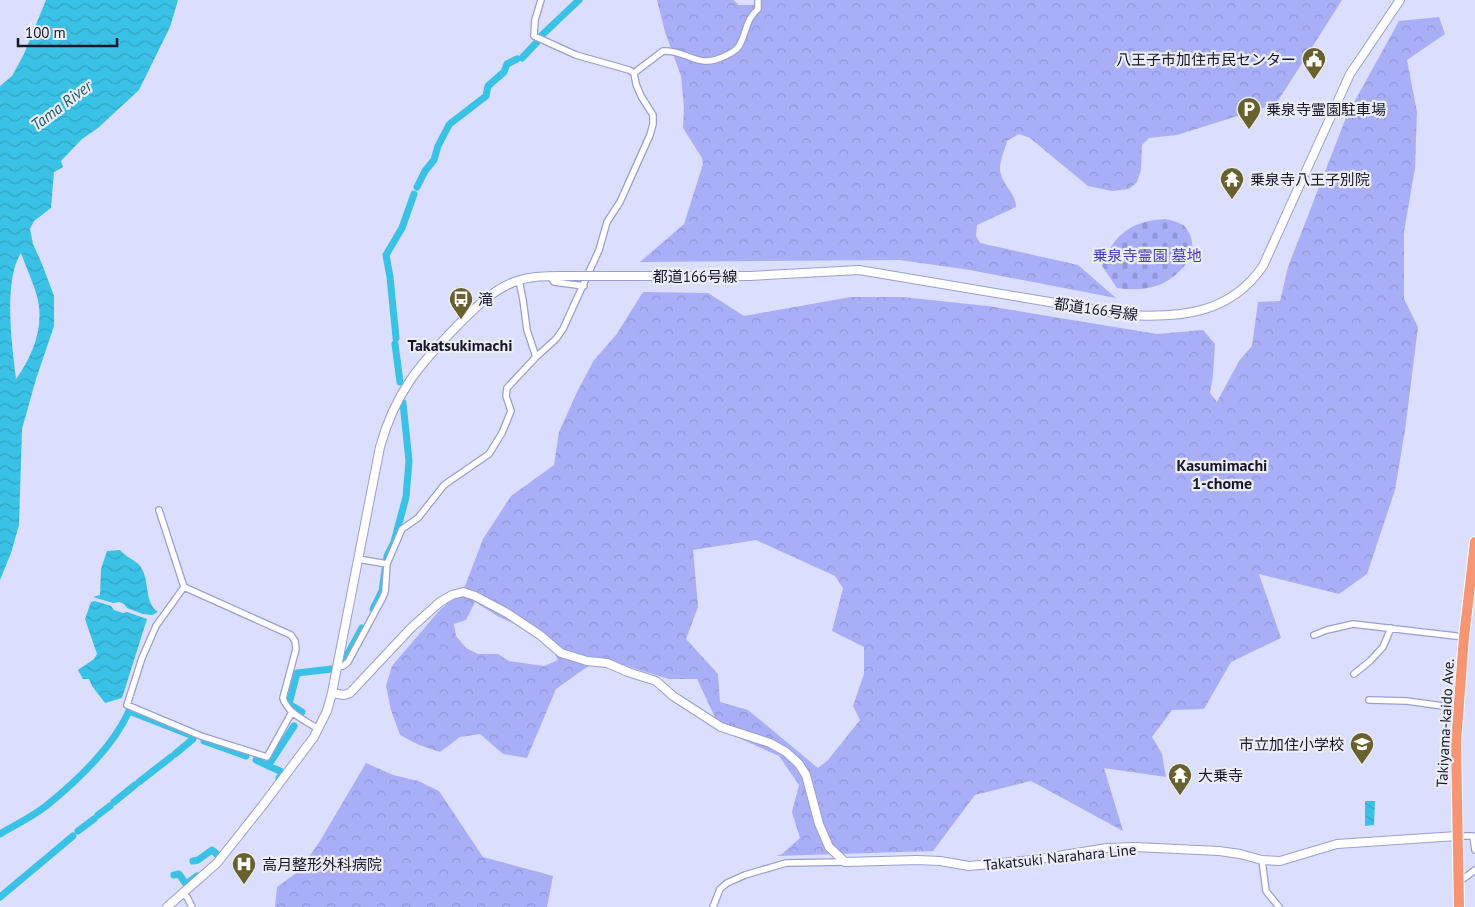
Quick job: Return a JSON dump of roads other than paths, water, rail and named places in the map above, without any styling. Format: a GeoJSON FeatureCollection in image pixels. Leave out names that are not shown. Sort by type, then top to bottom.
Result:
{"type":"FeatureCollection","features":[{"type":"Feature","properties":{"kind":"highway","name":"Takiyama-kaido Ave."},"geometry":{"type":"LineString","coordinates":[[1459,907],[1457,708],[1475,542]]}},
{"type":"Feature","properties":{"kind":"main road","name":"都道166号線"},"geometry":{"type":"LineString","coordinates":[[167,907],[205,875],[223,856],[299,757],[318,729],[330,702],[380,447],[389,417],[401,395],[426,358],[474,309],[496,291],[519,280],[550,276],[750,276],[859,270],[1119,315],[1157,316],[1187,313],[1213,307],[1223,303],[1239,292],[1263,266],[1350,74],[1400,0]]}},
{"type":"Feature","properties":{"kind":"main road"},"geometry":{"type":"LineString","coordinates":[[332,693],[344,695],[350,693],[411,628],[440,602],[452,595],[463,592],[475,596],[507,613],[562,653],[587,661],[607,663],[628,672],[656,680],[680,702],[722,727],[770,743],[786,752],[806,775],[819,824],[829,847],[845,862]]}},
{"type":"Feature","properties":{"kind":"main road","name":"Takatsuki Narahara Line"},"geometry":{"type":"LineString","coordinates":[[845,862],[918,860],[940,861],[969,866],[1033,860],[1107,848],[1135,847],[1218,851],[1262,860],[1280,861],[1337,844],[1457,836]]}},
{"type":"Feature","properties":{"kind":"street"},"geometry":{"type":"LineString","coordinates":[[337,667],[343,666],[348,662],[382,599],[385,592],[387,564],[402,529],[418,518],[444,485],[484,458],[493,449],[511,411],[506,396],[508,388],[536,357],[556,339],[573,311],[599,250],[607,222],[620,202],[650,135],[653,115],[641,96],[634,73],[576,55],[534,36],[535,20],[541,0]]}},
{"type":"Feature","properties":{"kind":"street"},"geometry":{"type":"LineString","coordinates":[[634,73],[663,51],[708,62],[717,60],[735,51],[740,45],[750,18],[758,9],[758,0]]}},
{"type":"Feature","properties":{"kind":"street"},"geometry":{"type":"LineString","coordinates":[[550,276],[554,282],[584,286]]}},
{"type":"Feature","properties":{"kind":"street"},"geometry":{"type":"LineString","coordinates":[[519,280],[527,330],[536,357]]}},
{"type":"Feature","properties":{"kind":"street"},"geometry":{"type":"LineString","coordinates":[[159,510],[184,587],[291,635],[295,641],[296,649],[283,698],[285,705],[292,712],[318,729]]}},
{"type":"Feature","properties":{"kind":"street"},"geometry":{"type":"LineString","coordinates":[[358,559],[387,564]]}},
{"type":"Feature","properties":{"kind":"street"},"geometry":{"type":"LineString","coordinates":[[184,587],[156,626],[142,658],[126,705],[201,736],[267,757],[292,712]]}},
{"type":"Feature","properties":{"kind":"street"},"geometry":{"type":"LineString","coordinates":[[1314,635],[1353,624],[1464,637]]}},
{"type":"Feature","properties":{"kind":"street"},"geometry":{"type":"LineString","coordinates":[[1354,674],[1383,647],[1391,628]]}},
{"type":"Feature","properties":{"kind":"street"},"geometry":{"type":"LineString","coordinates":[[1369,700],[1457,708]]}},
{"type":"Feature","properties":{"kind":"street"},"geometry":{"type":"LineString","coordinates":[[1457,836],[1473,836],[1475,850]]}},
{"type":"Feature","properties":{"kind":"street"},"geometry":{"type":"LineString","coordinates":[[1262,860],[1266,891],[1279,907]]}},
{"type":"Feature","properties":{"kind":"street"},"geometry":{"type":"LineString","coordinates":[[713,907],[720,889],[727,883],[763,870],[786,863],[845,862]]}},
{"type":"Feature","properties":{"kind":"street"},"geometry":{"type":"LineString","coordinates":[[1459,882],[1475,870]]}},
{"type":"Feature","properties":{"kind":"street"},"geometry":{"type":"LineString","coordinates":[[182,894],[187,897],[192,907]]}},
{"type":"Feature","properties":{"kind":"water","name":"Tama River"},"geometry":{"type":"Polygon","coordinates":[[[46,0],[178,0],[170,27],[139,90],[98,128],[82,139],[61,161],[63,167],[54,172],[51,208],[34,221],[30,229],[33,244],[54,296],[54,326],[22,429],[19,525],[11,553],[0,580],[0,86],[12,76],[24,54],[46,0]],[[21,253],[15,265],[10,296],[11,332],[16,379],[28,360],[36,340],[39,318],[39,307],[34,285],[21,253]]]}},
{"type":"Feature","properties":{"kind":"water"},"geometry":{"type":"Polygon","coordinates":[[[120,550],[141,567],[145,576],[151,604],[158,612],[152,615],[143,614],[127,608],[119,602],[113,603],[93,597],[100,595],[101,569],[107,551],[120,550]]]}},
{"type":"Feature","properties":{"kind":"water"},"geometry":{"type":"Polygon","coordinates":[[[95,601],[111,606],[114,610],[147,619],[122,698],[105,703],[89,679],[83,679],[78,670],[94,659],[97,654],[85,619],[91,602],[95,601]]]}},
{"type":"Feature","properties":{"kind":"water"},"geometry":{"type":"Polygon","coordinates":[[[1365,801],[1375,801],[1374,825],[1365,826],[1365,801]]]}},
{"type":"Feature","properties":{"kind":"waterway"},"geometry":{"type":"LineString","coordinates":[[541,36],[579,0]]}},
{"type":"Feature","properties":{"kind":"waterway"},"geometry":{"type":"LineString","coordinates":[[522,58],[538,41]]}},
{"type":"Feature","properties":{"kind":"waterway"},"geometry":{"type":"LineString","coordinates":[[451,123],[486,96],[488,86],[504,72],[507,64],[517,59]]}},
{"type":"Feature","properties":{"kind":"waterway"},"geometry":{"type":"LineString","coordinates":[[417,187],[425,171],[434,160],[438,146],[449,125]]}},
{"type":"Feature","properties":{"kind":"waterway"},"geometry":{"type":"LineString","coordinates":[[396,338],[386,255],[402,228],[414,194]]}},
{"type":"Feature","properties":{"kind":"waterway"},"geometry":{"type":"LineString","coordinates":[[395,344],[400,382]]}},
{"type":"Feature","properties":{"kind":"waterway"},"geometry":{"type":"LineString","coordinates":[[373,609],[382,591],[387,556],[394,542],[406,497],[409,461],[403,403]]}},
{"type":"Feature","properties":{"kind":"waterway"},"geometry":{"type":"LineString","coordinates":[[345,659],[362,628]]}},
{"type":"Feature","properties":{"kind":"waterway"},"geometry":{"type":"LineString","coordinates":[[302,712],[289,704],[297,673],[332,669]]}},
{"type":"Feature","properties":{"kind":"waterway"},"geometry":{"type":"LineString","coordinates":[[0,834],[41,810],[82,774],[114,738],[129,711],[193,736],[193,739],[175,754]]}},
{"type":"Feature","properties":{"kind":"waterway"},"geometry":{"type":"LineString","coordinates":[[268,766],[294,726]]}},
{"type":"Feature","properties":{"kind":"waterway"},"geometry":{"type":"LineString","coordinates":[[204,741],[246,756]]}},
{"type":"Feature","properties":{"kind":"waterway"},"geometry":{"type":"LineString","coordinates":[[139,782],[171,757]]}},
{"type":"Feature","properties":{"kind":"waterway"},"geometry":{"type":"LineString","coordinates":[[256,760],[284,773],[279,778]]}},
{"type":"Feature","properties":{"kind":"waterway"},"geometry":{"type":"LineString","coordinates":[[114,802],[135,785]]}},
{"type":"Feature","properties":{"kind":"waterway"},"geometry":{"type":"LineString","coordinates":[[98,815],[110,806]]}},
{"type":"Feature","properties":{"kind":"waterway"},"geometry":{"type":"LineString","coordinates":[[78,831],[94,819]]}},
{"type":"Feature","properties":{"kind":"waterway"},"geometry":{"type":"LineString","coordinates":[[0,897],[73,836]]}},
{"type":"Feature","properties":{"kind":"waterway"},"geometry":{"type":"LineString","coordinates":[[193,861],[198,860],[212,850],[219,856]]}},
{"type":"Feature","properties":{"kind":"waterway"},"geometry":{"type":"LineString","coordinates":[[1464,875],[1473,868]]}},
{"type":"Feature","properties":{"kind":"waterway"},"geometry":{"type":"LineString","coordinates":[[174,875],[179,874],[186,884],[197,876]]}},
{"type":"Feature","properties":{"kind":"place","name":"八王子市加住市民センター"},"geometry":{"type":"Point","coordinates":[1314,80]}},
{"type":"Feature","properties":{"kind":"place","name":"乗泉寺霊園駐車場"},"geometry":{"type":"Point","coordinates":[1249,130]}},
{"type":"Feature","properties":{"kind":"place","name":"乗泉寺八王子別院"},"geometry":{"type":"Point","coordinates":[1232,200]}},
{"type":"Feature","properties":{"kind":"place","name":"滝"},"geometry":{"type":"Point","coordinates":[461,320]}},
{"type":"Feature","properties":{"kind":"place","name":"市立加住小学校"},"geometry":{"type":"Point","coordinates":[1362,765]}},
{"type":"Feature","properties":{"kind":"place","name":"大乗寺"},"geometry":{"type":"Point","coordinates":[1180,796]}},
{"type":"Feature","properties":{"kind":"place","name":"高月整形外科病院"},"geometry":{"type":"Point","coordinates":[244,885]}},
{"type":"Feature","properties":{"kind":"district","name":"Takatsukimachi"},"geometry":{"type":"Point","coordinates":[460,345]}},
{"type":"Feature","properties":{"kind":"district","name":"Kasumimachi 1-chome"},"geometry":{"type":"Point","coordinates":[1222,474]}},
{"type":"Feature","properties":{"kind":"park label","name":"乗泉寺霊園 墓地"},"geometry":{"type":"Point","coordinates":[1147,255]}}]}
